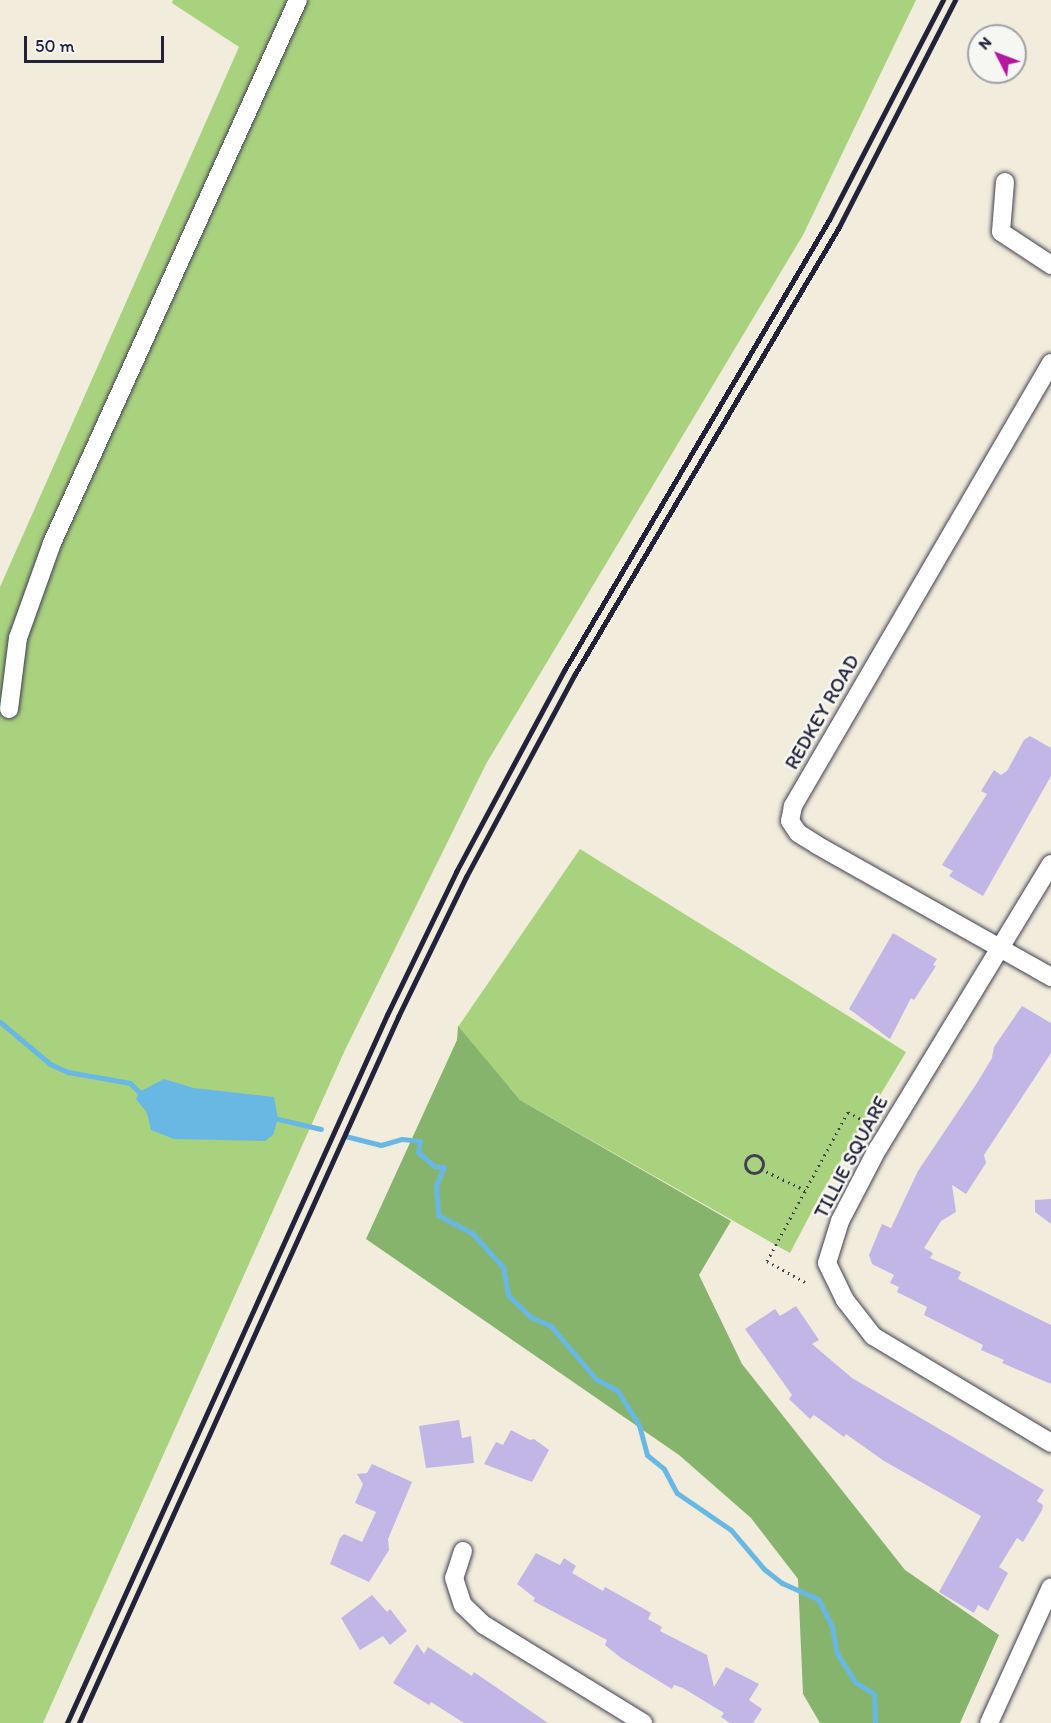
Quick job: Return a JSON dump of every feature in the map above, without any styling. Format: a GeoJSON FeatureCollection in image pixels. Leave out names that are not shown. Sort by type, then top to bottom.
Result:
{"type":"FeatureCollection","features":[{"type":"Feature","properties":{"kind":"street"},"geometry":{"type":"LineString","coordinates":[[9,709],[18,638],[52,543],[298,0]]}},
{"type":"Feature","properties":{"kind":"street"},"geometry":{"type":"LineString","coordinates":[[1005,182],[1000,232],[1051,265]]}},
{"type":"Feature","properties":{"kind":"street","name":"REDKEY ROAD"},"geometry":{"type":"LineString","coordinates":[[1051,363],[793,806],[790,821],[798,833],[817,845],[1051,977]]}},
{"type":"Feature","properties":{"kind":"street","name":"TILLIE SQUARE"},"geometry":{"type":"LineString","coordinates":[[1051,864],[1002,949],[873,1157],[840,1221],[827,1263],[845,1300],[873,1336],[1051,1443]]}},
{"type":"Feature","properties":{"kind":"street"},"geometry":{"type":"LineString","coordinates":[[463,1551],[454,1578],[463,1605],[484,1625],[643,1723]]}},
{"type":"Feature","properties":{"kind":"street"},"geometry":{"type":"LineString","coordinates":[[989,1723],[1051,1587]]}},
{"type":"Feature","properties":{"kind":"path"},"geometry":{"type":"LineString","coordinates":[[805,1282],[767,1262],[848,1112],[866,1122]]}},
{"type":"Feature","properties":{"kind":"path"},"geometry":{"type":"LineString","coordinates":[[761,1169],[758,1157],[746,1160],[750,1173],[761,1169],[806,1190]]}},
{"type":"Feature","properties":{"kind":"green space"},"geometry":{"type":"Polygon","coordinates":[[[173,0],[916,0],[803,235],[486,764],[345,1050],[43,1723],[0,1723],[0,587],[239,47],[172,3],[173,0]]]}},
{"type":"Feature","properties":{"kind":"green space"},"geometry":{"type":"Polygon","coordinates":[[[580,849],[906,1052],[822,1192],[790,1253],[520,1100],[458,1027],[580,849]]]}},
{"type":"Feature","properties":{"kind":"green space"},"geometry":{"type":"Polygon","coordinates":[[[458,1026],[520,1100],[731,1221],[699,1275],[742,1364],[905,1570],[999,1635],[960,1723],[820,1723],[803,1694],[798,1579],[751,1518],[679,1455],[366,1239],[457,1040],[458,1026]]]}},
{"type":"Feature","properties":{"kind":"water"},"geometry":{"type":"Polygon","coordinates":[[[164,1079],[194,1088],[274,1097],[278,1119],[273,1135],[265,1141],[174,1139],[151,1130],[147,1113],[136,1099],[139,1092],[164,1079]]]}},
{"type":"Feature","properties":{"kind":"building"},"geometry":{"type":"Polygon","coordinates":[[[1030,736],[1051,748],[1051,776],[983,896],[949,876],[953,871],[942,865],[987,794],[981,791],[994,770],[1001,775],[1007,771],[1024,740],[1030,736]]]}},
{"type":"Feature","properties":{"kind":"building"},"geometry":{"type":"Polygon","coordinates":[[[893,933],[937,959],[933,965],[936,966],[914,1000],[911,998],[890,1039],[849,1009],[893,933]]]}},
{"type":"Feature","properties":{"kind":"building"},"geometry":{"type":"Polygon","coordinates":[[[1022,1006],[1051,1023],[1051,1053],[984,1155],[986,1163],[966,1194],[952,1185],[956,1212],[941,1221],[924,1248],[933,1253],[930,1258],[961,1272],[958,1279],[1051,1325],[1051,1384],[1002,1363],[1004,1360],[981,1350],[983,1345],[924,1315],[927,1307],[897,1292],[899,1287],[890,1283],[894,1275],[872,1264],[869,1255],[882,1224],[891,1228],[918,1171],[977,1083],[992,1058],[994,1047],[1022,1006]]]}},
{"type":"Feature","properties":{"kind":"building"},"geometry":{"type":"Polygon","coordinates":[[[1051,1199],[1051,1224],[1035,1212],[1035,1200],[1051,1199]]]}},
{"type":"Feature","properties":{"kind":"building"},"geometry":{"type":"Polygon","coordinates":[[[796,1306],[819,1340],[812,1344],[852,1378],[1044,1490],[1037,1501],[1043,1505],[1042,1510],[1023,1542],[1017,1538],[999,1567],[1008,1573],[988,1611],[978,1605],[974,1613],[939,1592],[981,1516],[884,1461],[846,1434],[844,1437],[814,1415],[810,1419],[789,1399],[792,1395],[745,1329],[775,1309],[780,1316],[796,1306]]]}},
{"type":"Feature","properties":{"kind":"building"},"geometry":{"type":"Polygon","coordinates":[[[459,1420],[462,1438],[471,1436],[474,1463],[426,1468],[419,1426],[459,1420]]]}},
{"type":"Feature","properties":{"kind":"building"},"geometry":{"type":"Polygon","coordinates":[[[511,1430],[530,1440],[534,1439],[549,1450],[532,1482],[484,1464],[496,1442],[503,1445],[511,1430]]]}},
{"type":"Feature","properties":{"kind":"building"},"geometry":{"type":"Polygon","coordinates":[[[372,1464],[412,1482],[388,1539],[389,1550],[369,1582],[330,1564],[340,1538],[344,1534],[362,1542],[376,1512],[355,1503],[363,1484],[357,1474],[367,1473],[372,1464]]]}},
{"type":"Feature","properties":{"kind":"building"},"geometry":{"type":"Polygon","coordinates":[[[536,1553],[560,1565],[564,1558],[576,1566],[572,1573],[603,1591],[605,1587],[651,1613],[648,1619],[662,1627],[660,1631],[707,1655],[714,1687],[726,1667],[759,1684],[749,1700],[762,1709],[753,1723],[730,1723],[721,1717],[724,1713],[683,1688],[674,1685],[672,1689],[621,1658],[605,1645],[607,1640],[533,1601],[535,1598],[517,1584],[536,1553]]]}},
{"type":"Feature","properties":{"kind":"building"},"geometry":{"type":"Polygon","coordinates":[[[372,1595],[387,1612],[390,1609],[407,1631],[390,1645],[383,1636],[360,1650],[341,1618],[372,1595]]]}},
{"type":"Feature","properties":{"kind":"building"},"geometry":{"type":"Polygon","coordinates":[[[417,1644],[424,1654],[428,1647],[472,1676],[474,1672],[548,1723],[464,1723],[431,1702],[429,1705],[393,1683],[417,1644]]]}},
{"type":"Feature","properties":{"kind":"waterway"},"geometry":{"type":"LineString","coordinates":[[0,1022],[50,1064],[68,1072],[130,1083],[139,1092]]}},
{"type":"Feature","properties":{"kind":"waterway"},"geometry":{"type":"LineString","coordinates":[[278,1119],[321,1129]]}},
{"type":"Feature","properties":{"kind":"waterway"},"geometry":{"type":"LineString","coordinates":[[345,1136],[381,1145],[402,1139],[420,1141],[418,1152],[434,1166],[444,1167],[436,1185],[438,1215],[473,1234],[503,1267],[508,1295],[531,1317],[551,1326],[596,1379],[617,1390],[639,1425],[647,1455],[664,1469],[677,1493],[731,1530],[764,1569],[782,1583],[818,1599],[832,1626],[837,1653],[855,1682],[874,1694],[875,1723]]}},
{"type":"Feature","properties":{"kind":"railway"},"geometry":{"type":"LineString","coordinates":[[67,1723],[387,1015],[456,872],[565,669],[829,220],[943,0]]}},
{"type":"Feature","properties":{"kind":"railway"},"geometry":{"type":"LineString","coordinates":[[79,1723],[398,1017],[466,877],[575,674],[839,227],[955,0]]}}]}
